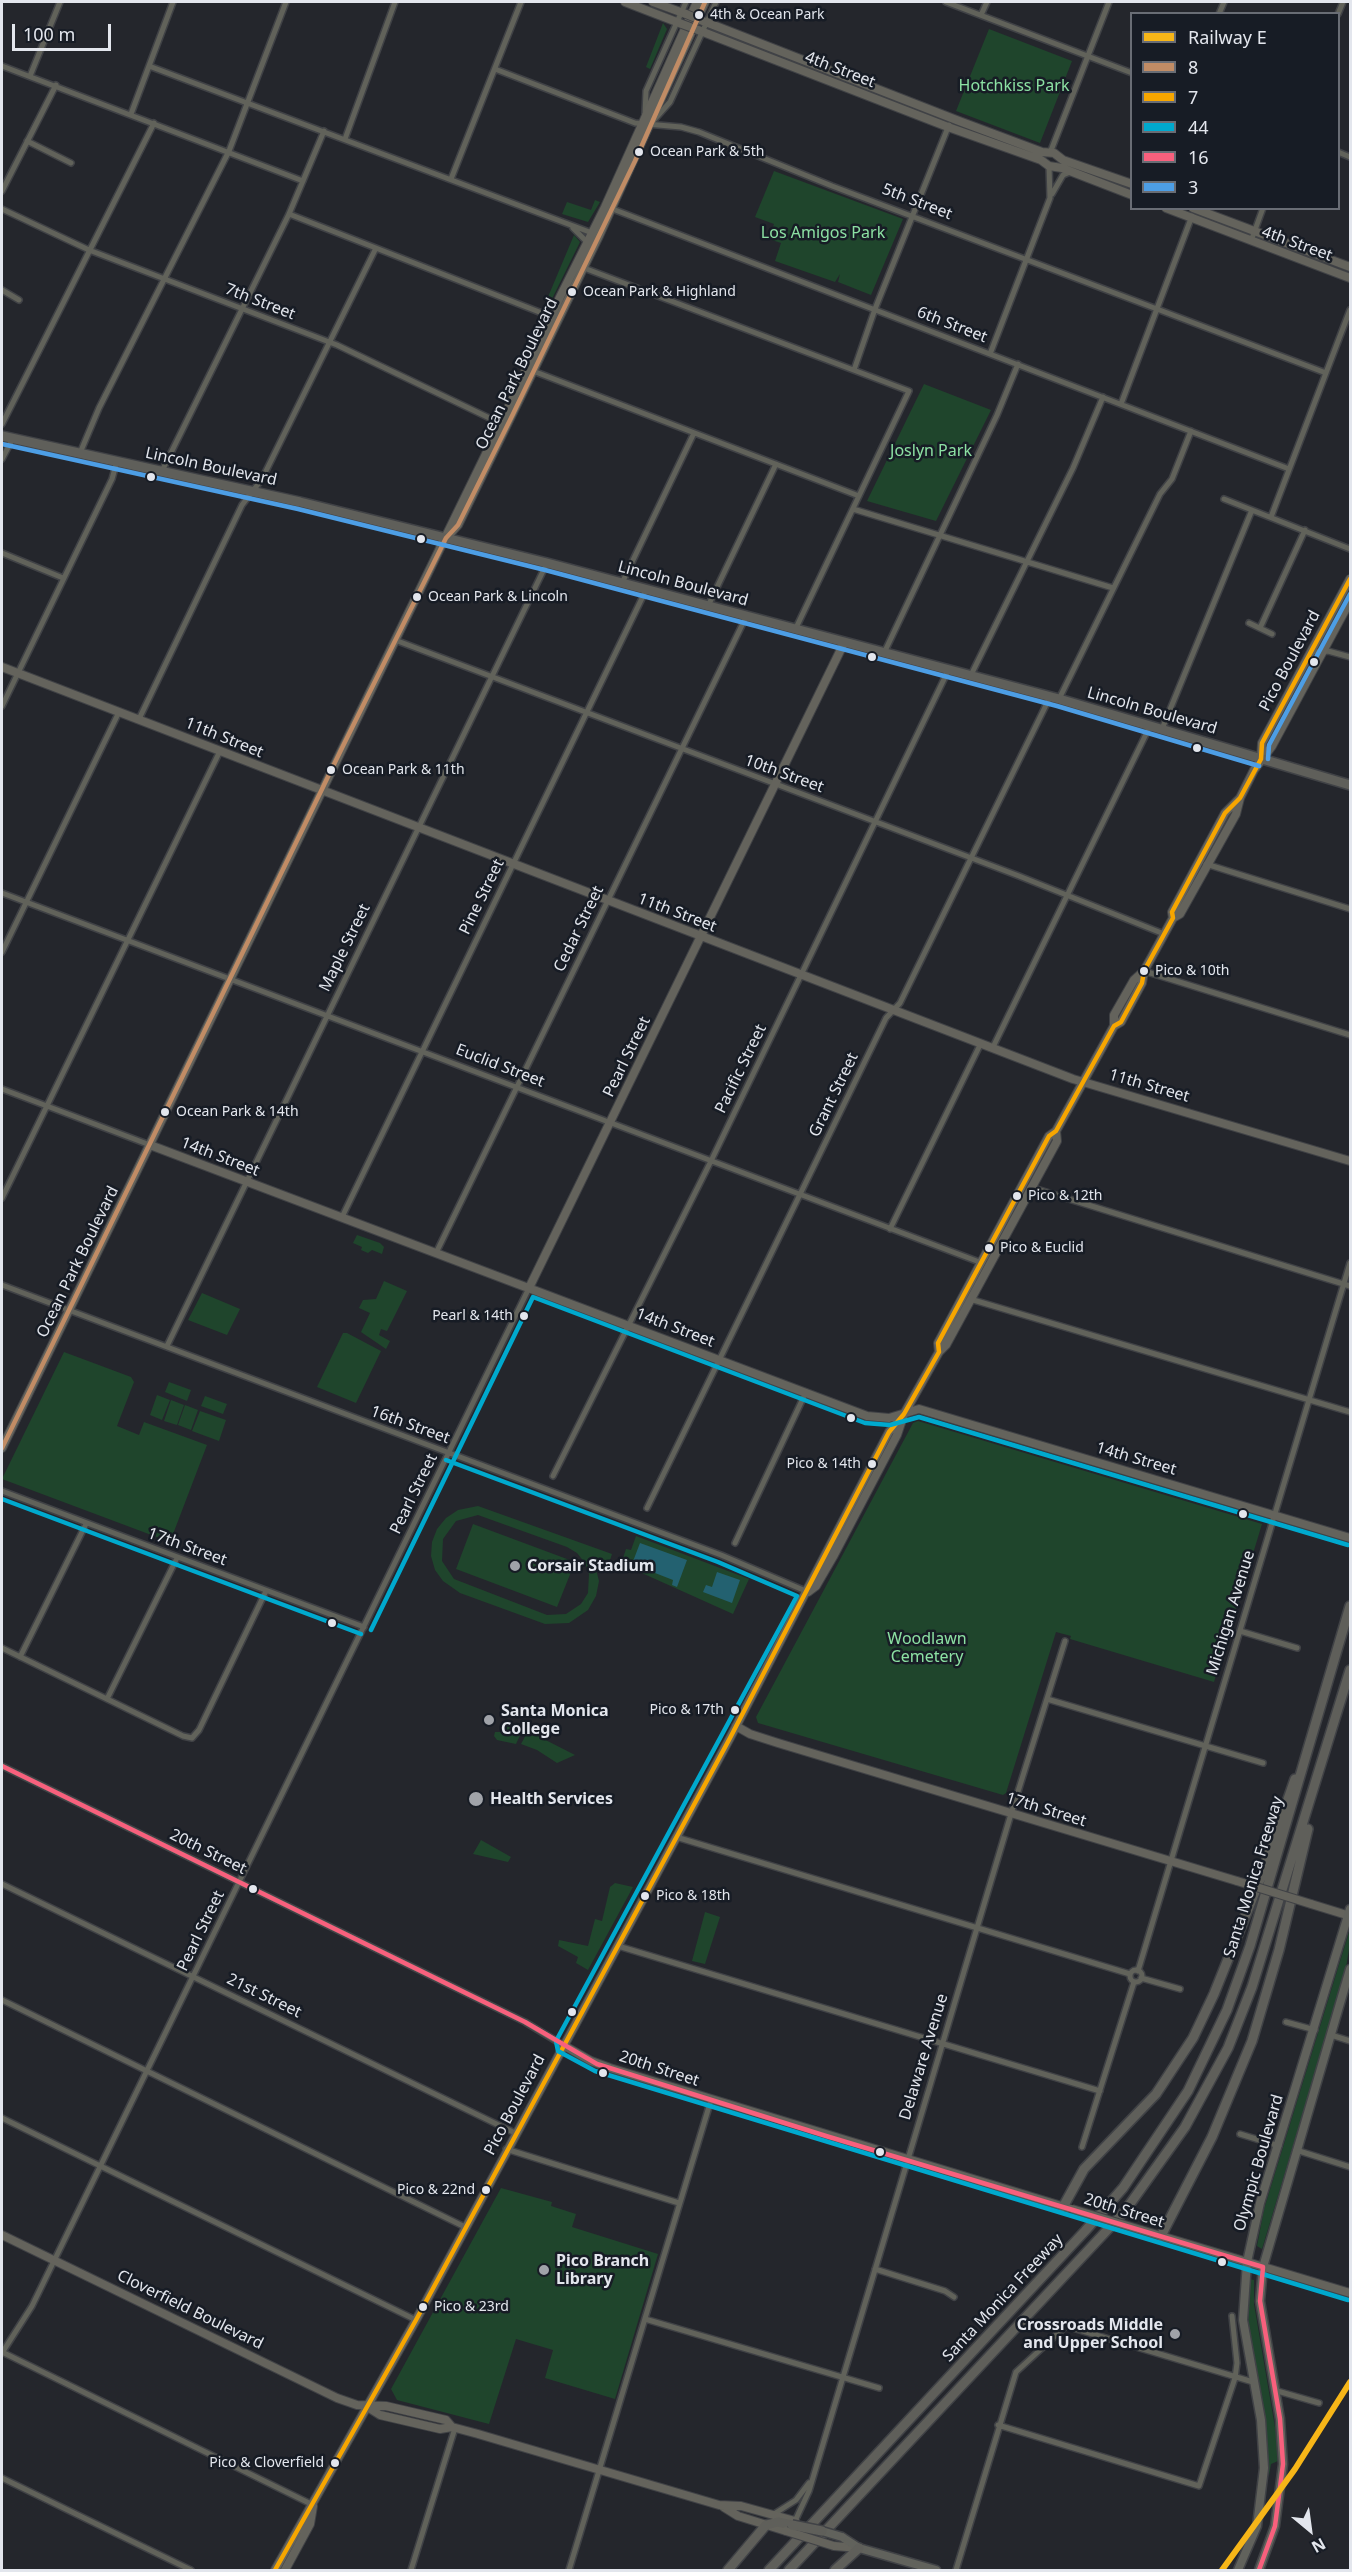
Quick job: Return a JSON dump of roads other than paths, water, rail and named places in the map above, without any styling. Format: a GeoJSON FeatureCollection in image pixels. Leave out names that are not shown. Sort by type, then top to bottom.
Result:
{"type":"FeatureCollection","features":[{"type":"Feature","properties":{"kind":"highway","name":"Lincoln Boulevard"},"geometry":{"type":"LineString","coordinates":[[2,436],[252,491],[547,563],[1054,698],[1350,785]]}},
{"type":"Feature","properties":{"kind":"highway","name":"Santa Monica Freeway"},"geometry":{"type":"LineString","coordinates":[[769,2571],[1123,2188],[1188,2091],[1227,2010],[1250,1947],[1350,1606]]}},
{"type":"Feature","properties":{"kind":"highway","name":"Santa Monica Freeway"},"geometry":{"type":"LineString","coordinates":[[789,2571],[1125,2211],[1167,2154],[1214,2076],[1252,1987],[1350,1670]]}},
{"type":"Feature","properties":{"kind":"highway"},"geometry":{"type":"LineString","coordinates":[[1068,2208],[1084,2169],[1156,2094],[1193,2038],[1214,1994],[1262,1877],[1291,1784],[1304,1764]]}},
{"type":"Feature","properties":{"kind":"highway"},"geometry":{"type":"LineString","coordinates":[[1161,2236],[1212,2137],[1252,2041],[1284,1932],[1302,1859],[1315,1788]]}},
{"type":"Feature","properties":{"kind":"highway"},"geometry":{"type":"LineString","coordinates":[[728,2571],[766,2525],[778,2522],[822,2530]]}},
{"type":"Feature","properties":{"kind":"highway"},"geometry":{"type":"LineString","coordinates":[[835,2571],[859,2548]]}},
{"type":"Feature","properties":{"kind":"main road","name":"Olympic Boulevard"},"geometry":{"type":"LineString","coordinates":[[1238,2571],[1257,2526],[1263,2488],[1264,2445],[1243,2311],[1247,2262],[1260,2203],[1350,1914]]}},
{"type":"Feature","properties":{"kind":"main road","name":"Olympic Boulevard"},"geometry":{"type":"LineString","coordinates":[[1259,2571],[1275,2526],[1281,2494],[1282,2439],[1260,2301],[1263,2267],[1350,1969]]}},
{"type":"Feature","properties":{"kind":"main road","name":"Cloverfield Boulevard"},"geometry":{"type":"LineString","coordinates":[[822,2530],[842,2537],[859,2548],[936,2571]]}},
{"type":"Feature","properties":{"kind":"street"},"geometry":{"type":"LineString","coordinates":[[30,76],[60,2]]}},
{"type":"Feature","properties":{"kind":"street"},"geometry":{"type":"LineString","coordinates":[[131,114],[173,2]]}},
{"type":"Feature","properties":{"kind":"street"},"geometry":{"type":"LineString","coordinates":[[80,453],[99,408],[229,151],[286,2]]}},
{"type":"Feature","properties":{"kind":"street"},"geometry":{"type":"LineString","coordinates":[[345,139],[395,2]]}},
{"type":"Feature","properties":{"kind":"street"},"geometry":{"type":"LineString","coordinates":[[451,179],[521,2]]}},
{"type":"Feature","properties":{"kind":"street","name":"4th Street"},"geometry":{"type":"LineString","coordinates":[[625,2],[1130,195]]}},
{"type":"Feature","properties":{"kind":"street","name":"4th Street"},"geometry":{"type":"LineString","coordinates":[[653,2],[952,118],[1130,184]]}},
{"type":"Feature","properties":{"kind":"street","name":"Ocean Park Boulevard"},"geometry":{"type":"LineString","coordinates":[[647,123],[646,91],[680,23],[686,2]]}},
{"type":"Feature","properties":{"kind":"street","name":"Ocean Park Boulevard"},"geometry":{"type":"LineString","coordinates":[[647,123],[697,2]]}},
{"type":"Feature","properties":{"kind":"street","name":"Ocean Park Boulevard"},"geometry":{"type":"LineString","coordinates":[[504,425],[533,371],[543,343],[584,268],[608,208],[705,2]]}},
{"type":"Feature","properties":{"kind":"street","name":"Ocean Park Boulevard"},"geometry":{"type":"LineString","coordinates":[[647,123],[670,102],[716,2]]}},
{"type":"Feature","properties":{"kind":"street"},"geometry":{"type":"LineString","coordinates":[[946,2],[1130,73]]}},
{"type":"Feature","properties":{"kind":"street"},"geometry":{"type":"LineString","coordinates":[[981,15],[987,2]]}},
{"type":"Feature","properties":{"kind":"street"},"geometry":{"type":"LineString","coordinates":[[1050,198],[1049,165],[1052,154],[1109,2]]}},
{"type":"Feature","properties":{"kind":"street"},"geometry":{"type":"LineString","coordinates":[[2,66],[303,181]]}},
{"type":"Feature","properties":{"kind":"street"},"geometry":{"type":"LineString","coordinates":[[149,66],[592,233],[596,235],[591,252]]}},
{"type":"Feature","properties":{"kind":"street","name":"5th Street"},"geometry":{"type":"LineString","coordinates":[[495,69],[647,123],[699,132],[1326,373]]}},
{"type":"Feature","properties":{"kind":"street"},"geometry":{"type":"LineString","coordinates":[[2,191],[56,85]]}},
{"type":"Feature","properties":{"kind":"street"},"geometry":{"type":"LineString","coordinates":[[854,370],[875,309],[952,118]]}},
{"type":"Feature","properties":{"kind":"street"},"geometry":{"type":"LineString","coordinates":[[2,424],[154,123]]}},
{"type":"Feature","properties":{"kind":"street"},"geometry":{"type":"LineString","coordinates":[[162,471],[289,214],[324,131]]}},
{"type":"Feature","properties":{"kind":"street"},"geometry":{"type":"LineString","coordinates":[[27,141],[71,163]]}},
{"type":"Feature","properties":{"kind":"street"},"geometry":{"type":"LineString","coordinates":[[1049,165],[1058,163],[1052,154]]}},
{"type":"Feature","properties":{"kind":"street"},"geometry":{"type":"LineString","coordinates":[[990,354],[1050,198],[1064,174],[1072,172]]}},
{"type":"Feature","properties":{"kind":"street","name":"Ocean Park Boulevard"},"geometry":{"type":"LineString","coordinates":[[2,1448],[395,640],[446,538],[458,525],[554,321],[552,317],[587,242],[608,208]]}},
{"type":"Feature","properties":{"kind":"street","name":"6th Street"},"geometry":{"type":"LineString","coordinates":[[608,208],[1289,469]]}},
{"type":"Feature","properties":{"kind":"street","name":"7th Street"},"geometry":{"type":"LineString","coordinates":[[2,209],[89,250],[329,342],[504,425]]}},
{"type":"Feature","properties":{"kind":"street","name":"4th Street"},"geometry":{"type":"LineString","coordinates":[[1171,210],[1350,278]]}},
{"type":"Feature","properties":{"kind":"street"},"geometry":{"type":"LineString","coordinates":[[1120,404],[1194,210]]}},
{"type":"Feature","properties":{"kind":"street","name":"4th Street"},"geometry":{"type":"LineString","coordinates":[[1197,210],[1350,267]]}},
{"type":"Feature","properties":{"kind":"street"},"geometry":{"type":"LineString","coordinates":[[1251,241],[1262,210]]}},
{"type":"Feature","properties":{"kind":"street"},"geometry":{"type":"LineString","coordinates":[[289,214],[552,317]]}},
{"type":"Feature","properties":{"kind":"street"},"geometry":{"type":"LineString","coordinates":[[570,224],[587,242],[582,264],[584,268],[909,391],[795,630]]}},
{"type":"Feature","properties":{"kind":"street"},"geometry":{"type":"LineString","coordinates":[[139,719],[242,505],[262,479],[376,248]]}},
{"type":"Feature","properties":{"kind":"street"},"geometry":{"type":"LineString","coordinates":[[2,290],[19,300]]}},
{"type":"Feature","properties":{"kind":"street"},"geometry":{"type":"LineString","coordinates":[[1271,517],[1350,310]]}},
{"type":"Feature","properties":{"kind":"street"},"geometry":{"type":"LineString","coordinates":[[884,653],[941,536],[1018,364]]}},
{"type":"Feature","properties":{"kind":"street"},"geometry":{"type":"LineString","coordinates":[[533,371],[859,496]]}},
{"type":"Feature","properties":{"kind":"street"},"geometry":{"type":"LineString","coordinates":[[970,677],[1073,468],[1103,397]]}},
{"type":"Feature","properties":{"kind":"street","name":"Grant Street"},"geometry":{"type":"LineString","coordinates":[[647,1508],[886,1018],[894,1011],[1160,494],[1172,479],[1191,431]]}},
{"type":"Feature","properties":{"kind":"street"},"geometry":{"type":"LineString","coordinates":[[622,583],[694,433]]}},
{"type":"Feature","properties":{"kind":"street"},"geometry":{"type":"LineString","coordinates":[[2,459],[13,438]]}},
{"type":"Feature","properties":{"kind":"street"},"geometry":{"type":"LineString","coordinates":[[2,706],[112,478],[117,461]]}},
{"type":"Feature","properties":{"kind":"street"},"geometry":{"type":"LineString","coordinates":[[708,607],[776,464]]}},
{"type":"Feature","properties":{"kind":"street"},"geometry":{"type":"LineString","coordinates":[[1224,499],[1349,548]]}},
{"type":"Feature","properties":{"kind":"street"},"geometry":{"type":"LineString","coordinates":[[853,509],[1113,588]]}},
{"type":"Feature","properties":{"kind":"street"},"geometry":{"type":"LineString","coordinates":[[1162,729],[1252,510]]}},
{"type":"Feature","properties":{"kind":"street"},"geometry":{"type":"LineString","coordinates":[[1260,628],[1305,530]]}},
{"type":"Feature","properties":{"kind":"street"},"geometry":{"type":"LineString","coordinates":[[2,553],[63,578]]}},
{"type":"Feature","properties":{"kind":"street","name":"Maple Street"},"geometry":{"type":"LineString","coordinates":[[167,1346],[547,563]]}},
{"type":"Feature","properties":{"kind":"street","name":"Pico Boulevard"},"geometry":{"type":"LineString","coordinates":[[1261,759],[1262,743],[1350,579]]}},
{"type":"Feature","properties":{"kind":"street","name":"Pine Street"},"geometry":{"type":"LineString","coordinates":[[342,1216],[646,590]]}},
{"type":"Feature","properties":{"kind":"street","name":"Pico Boulevard"},"geometry":{"type":"LineString","coordinates":[[1173,918],[1172,912],[1225,813],[1239,798],[1261,759],[1272,746],[1328,648],[1350,601]]}},
{"type":"Feature","properties":{"kind":"street","name":"Cedar Street"},"geometry":{"type":"LineString","coordinates":[[436,1253],[746,617]]}},
{"type":"Feature","properties":{"kind":"street"},"geometry":{"type":"LineString","coordinates":[[1249,623],[1272,634]]}},
{"type":"Feature","properties":{"kind":"street","name":"10th Street"},"geometry":{"type":"LineString","coordinates":[[395,640],[1164,934]]}},
{"type":"Feature","properties":{"kind":"street","name":"Pearl Street"},"geometry":{"type":"LineString","coordinates":[[2,2352],[32,2306],[844,643]]}},
{"type":"Feature","properties":{"kind":"street"},"geometry":{"type":"LineString","coordinates":[[1311,652],[1328,648],[1350,657]]}},
{"type":"Feature","properties":{"kind":"street","name":"11th Street"},"geometry":{"type":"LineString","coordinates":[[2,667],[513,865],[1084,1082],[1350,1161]]}},
{"type":"Feature","properties":{"kind":"street","name":"Pacific Street"},"geometry":{"type":"LineString","coordinates":[[553,1476],[711,1161],[948,671]]}},
{"type":"Feature","properties":{"kind":"street"},"geometry":{"type":"LineString","coordinates":[[2,952],[119,712]]}},
{"type":"Feature","properties":{"kind":"street"},"geometry":{"type":"LineString","coordinates":[[993,1047],[1150,726]]}},
{"type":"Feature","properties":{"kind":"street"},"geometry":{"type":"LineString","coordinates":[[2,1198],[220,751]]}},
{"type":"Feature","properties":{"kind":"street","name":"Pico Boulevard"},"geometry":{"type":"LineString","coordinates":[[985,1265],[1023,1184],[1049,1136],[1056,1131],[1114,1026],[1121,1022],[1164,934],[1173,918],[1180,914],[1236,814],[1239,798]]}},
{"type":"Feature","properties":{"kind":"street"},"geometry":{"type":"LineString","coordinates":[[1199,862],[1350,909]]}},
{"type":"Feature","properties":{"kind":"street","name":"Euclid Street"},"geometry":{"type":"LineString","coordinates":[[2,893],[985,1265]]}},
{"type":"Feature","properties":{"kind":"street"},"geometry":{"type":"LineString","coordinates":[[1144,971],[1350,1035]]}},
{"type":"Feature","properties":{"kind":"street"},"geometry":{"type":"LineString","coordinates":[[890,1229],[981,1043]]}},
{"type":"Feature","properties":{"kind":"street","name":"14th Street"},"geometry":{"type":"LineString","coordinates":[[2,1089],[867,1416],[889,1418],[920,1409],[940,1414],[1347,1537]]}},
{"type":"Feature","properties":{"kind":"street","name":"Pico Boulevard"},"geometry":{"type":"LineString","coordinates":[[835,1544],[852,1501],[889,1432],[904,1414],[939,1352],[946,1345],[967,1298],[1057,1141],[1056,1131]]}},
{"type":"Feature","properties":{"kind":"street"},"geometry":{"type":"LineString","coordinates":[[1023,1184],[1347,1285]]}},
{"type":"Feature","properties":{"kind":"street","name":"Michigan Avenue"},"geometry":{"type":"LineString","coordinates":[[1138,1971],[1275,1514],[1347,1285],[1350,1263]]}},
{"type":"Feature","properties":{"kind":"street","name":"16th Street"},"geometry":{"type":"LineString","coordinates":[[2,1285],[721,1555],[808,1592]]}},
{"type":"Feature","properties":{"kind":"street"},"geometry":{"type":"LineString","coordinates":[[967,1298],[1350,1412]]}},
{"type":"Feature","properties":{"kind":"street"},"geometry":{"type":"LineString","coordinates":[[735,1543],[806,1392]]}},
{"type":"Feature","properties":{"kind":"street","name":"Pico Boulevard"},"geometry":{"type":"LineString","coordinates":[[275,2571],[416,2320],[506,2149],[808,1592],[810,1582],[861,1505],[897,1435],[904,1414]]}},
{"type":"Feature","properties":{"kind":"street","name":"17th Street"},"geometry":{"type":"LineString","coordinates":[[2,1491],[364,1628]]}},
{"type":"Feature","properties":{"kind":"street"},"geometry":{"type":"LineString","coordinates":[[852,1501],[861,1505]]}},
{"type":"Feature","properties":{"kind":"street"},"geometry":{"type":"LineString","coordinates":[[20,1658],[86,1524]]}},
{"type":"Feature","properties":{"kind":"street"},"geometry":{"type":"LineString","coordinates":[[107,1699],[177,1558]]}},
{"type":"Feature","properties":{"kind":"street"},"geometry":{"type":"LineString","coordinates":[[2,1648],[183,1736],[192,1738],[266,1592]]}},
{"type":"Feature","properties":{"kind":"street"},"geometry":{"type":"LineString","coordinates":[[1240,1631],[1297,1648]]}},
{"type":"Feature","properties":{"kind":"street","name":"Delaware Avenue"},"geometry":{"type":"LineString","coordinates":[[791,2526],[807,2496],[841,2377],[1065,1641]]}},
{"type":"Feature","properties":{"kind":"street"},"geometry":{"type":"LineString","coordinates":[[1047,1699],[1263,1763]]}},
{"type":"Feature","properties":{"kind":"street","name":"17th Street"},"geometry":{"type":"LineString","coordinates":[[736,1726],[750,1734],[1011,1814],[1350,1914]]}},
{"type":"Feature","properties":{"kind":"street","name":"20th Street"},"geometry":{"type":"LineString","coordinates":[[2,1766],[525,2022],[597,2064],[1350,2293]]}},
{"type":"Feature","properties":{"kind":"street"},"geometry":{"type":"LineString","coordinates":[[676,1837],[1130,1974],[1138,1971],[1141,1978]]}},
{"type":"Feature","properties":{"kind":"street","name":"21st Street"},"geometry":{"type":"LineString","coordinates":[[2,1884],[515,2133]]}},
{"type":"Feature","properties":{"kind":"street"},"geometry":{"type":"LineString","coordinates":[[618,1946],[1100,2091]]}},
{"type":"Feature","properties":{"kind":"street"},"geometry":{"type":"LineString","coordinates":[[1130,1974],[1134,1982]]}},
{"type":"Feature","properties":{"kind":"street"},"geometry":{"type":"LineString","coordinates":[[1082,2147],[1134,1982],[1141,1978],[1180,1989]]}},
{"type":"Feature","properties":{"kind":"street"},"geometry":{"type":"LineString","coordinates":[[2,2000],[465,2227]]}},
{"type":"Feature","properties":{"kind":"street"},"geometry":{"type":"LineString","coordinates":[[1287,2022],[1315,2030]]}},
{"type":"Feature","properties":{"kind":"street"},"geometry":{"type":"LineString","coordinates":[[1331,2035],[1350,2041]]}},
{"type":"Feature","properties":{"kind":"street"},"geometry":{"type":"LineString","coordinates":[[569,2571],[711,2100]]}},
{"type":"Feature","properties":{"kind":"street"},"geometry":{"type":"LineString","coordinates":[[2,2118],[416,2320]]}},
{"type":"Feature","properties":{"kind":"street"},"geometry":{"type":"LineString","coordinates":[[1240,2134],[1279,2145]]}},
{"type":"Feature","properties":{"kind":"street"},"geometry":{"type":"LineString","coordinates":[[506,2149],[679,2203]]}},
{"type":"Feature","properties":{"kind":"street"},"geometry":{"type":"LineString","coordinates":[[1296,2150],[1350,2167]]}},
{"type":"Feature","properties":{"kind":"street","name":"Cloverfield Boulevard"},"geometry":{"type":"LineString","coordinates":[[2,2235],[325,2392],[368,2407],[380,2415],[444,2430],[453,2427],[721,2506],[766,2525]]}},
{"type":"Feature","properties":{"kind":"street"},"geometry":{"type":"LineString","coordinates":[[875,2269],[945,2291],[954,2297]]}},
{"type":"Feature","properties":{"kind":"street"},"geometry":{"type":"LineString","coordinates":[[998,2425],[1199,2486],[1237,2363],[1232,2316]]}},
{"type":"Feature","properties":{"kind":"street"},"geometry":{"type":"LineString","coordinates":[[645,2319],[879,2388]]}},
{"type":"Feature","properties":{"kind":"street"},"geometry":{"type":"LineString","coordinates":[[956,2571],[998,2425],[1016,2372],[1066,2326],[1253,2382]]}},
{"type":"Feature","properties":{"kind":"street"},"geometry":{"type":"LineString","coordinates":[[2,2352],[314,2505]]}},
{"type":"Feature","properties":{"kind":"street"},"geometry":{"type":"LineString","coordinates":[[1274,2390],[1319,2403]]}},
{"type":"Feature","properties":{"kind":"street"},"geometry":{"type":"LineString","coordinates":[[411,2571],[453,2427]]}},
{"type":"Feature","properties":{"kind":"street"},"geometry":{"type":"LineString","coordinates":[[2,2478],[192,2571]]}},
{"type":"Feature","properties":{"kind":"street","name":"Delaware Avenue"},"geometry":{"type":"LineString","coordinates":[[774,2514],[796,2500],[810,2482]]}},
{"type":"Feature","properties":{"kind":"street","name":"Pico Boulevard"},"geometry":{"type":"LineString","coordinates":[[285,2571],[310,2524],[314,2505]]}},
{"type":"Feature","properties":{"kind":"street","name":"Cloverfield Boulevard"},"geometry":{"type":"LineString","coordinates":[[721,2506],[741,2506],[774,2514],[791,2526],[834,2546],[859,2548]]}},
{"type":"Feature","properties":{"kind":"water"},"geometry":{"type":"Polygon","coordinates":[[[640,1543],[687,1560],[677,1587],[672,1585],[673,1580],[632,1564],[640,1543]]]}},
{"type":"Feature","properties":{"kind":"water"},"geometry":{"type":"Polygon","coordinates":[[[717,1572],[740,1580],[732,1603],[703,1592],[706,1585],[712,1587],[717,1572]]]}},
{"type":"Feature","properties":{"kind":"rail line","name":"E"},"geometry":{"type":"LineString","coordinates":[[1222,2570],[1295,2469],[1350,2382]]}},
{"type":"Feature","properties":{"kind":"place","name":"4th & Ocean Park"},"geometry":{"type":"Point","coordinates":[699,15]}},
{"type":"Feature","properties":{"kind":"place","name":"Ocean Park & 5th"},"geometry":{"type":"Point","coordinates":[639,152]}},
{"type":"Feature","properties":{"kind":"place","name":"Ocean Park & Highland"},"geometry":{"type":"Point","coordinates":[572,292]}},
{"type":"Feature","properties":{"kind":"place","name":"Ocean Park & Lincoln"},"geometry":{"type":"Point","coordinates":[417,597]}},
{"type":"Feature","properties":{"kind":"place","name":"Ocean Park & 11th"},"geometry":{"type":"Point","coordinates":[331,770]}},
{"type":"Feature","properties":{"kind":"place","name":"Pico & 10th"},"geometry":{"type":"Point","coordinates":[1144,971]}},
{"type":"Feature","properties":{"kind":"place","name":"Ocean Park & 14th"},"geometry":{"type":"Point","coordinates":[165,1112]}},
{"type":"Feature","properties":{"kind":"place","name":"Pico & 12th"},"geometry":{"type":"Point","coordinates":[1017,1196]}},
{"type":"Feature","properties":{"kind":"place","name":"Pico & Euclid"},"geometry":{"type":"Point","coordinates":[989,1248]}},
{"type":"Feature","properties":{"kind":"place","name":"Pearl & 14th"},"geometry":{"type":"Point","coordinates":[524,1316]}},
{"type":"Feature","properties":{"kind":"place","name":"Pico & 14th"},"geometry":{"type":"Point","coordinates":[872,1464]}},
{"type":"Feature","properties":{"kind":"place","name":"Corsair Stadium"},"geometry":{"type":"Point","coordinates":[515,1566]}},
{"type":"Feature","properties":{"kind":"place","name":"Pico & 17th"},"geometry":{"type":"Point","coordinates":[735,1710]}},
{"type":"Feature","properties":{"kind":"place","name":"Santa Monica College"},"geometry":{"type":"Point","coordinates":[489,1720]}},
{"type":"Feature","properties":{"kind":"place","name":"Health Services"},"geometry":{"type":"Point","coordinates":[476,1799]}},
{"type":"Feature","properties":{"kind":"place","name":"Pico & 18th"},"geometry":{"type":"Point","coordinates":[645,1896]}},
{"type":"Feature","properties":{"kind":"place","name":"Pico & 22nd"},"geometry":{"type":"Point","coordinates":[486,2190]}},
{"type":"Feature","properties":{"kind":"place","name":"Pico Branch Library"},"geometry":{"type":"Point","coordinates":[544,2270]}},
{"type":"Feature","properties":{"kind":"place","name":"Pico & 23rd"},"geometry":{"type":"Point","coordinates":[423,2307]}},
{"type":"Feature","properties":{"kind":"place","name":"Crossroads Middle and Upper School"},"geometry":{"type":"Point","coordinates":[1175,2334]}},
{"type":"Feature","properties":{"kind":"place","name":"Pico & Cloverfield"},"geometry":{"type":"Point","coordinates":[335,2463]}},
{"type":"Feature","properties":{"kind":"park label","name":"Hotchkiss Park"},"geometry":{"type":"Point","coordinates":[1014,86]}},
{"type":"Feature","properties":{"kind":"park label","name":"Los Amigos Park"},"geometry":{"type":"Point","coordinates":[823,233]}},
{"type":"Feature","properties":{"kind":"park label","name":"Joslyn Park"},"geometry":{"type":"Point","coordinates":[931,451]}},
{"type":"Feature","properties":{"kind":"park label","name":"Woodlawn Cemetery"},"geometry":{"type":"Point","coordinates":[927,1648]}}]}
